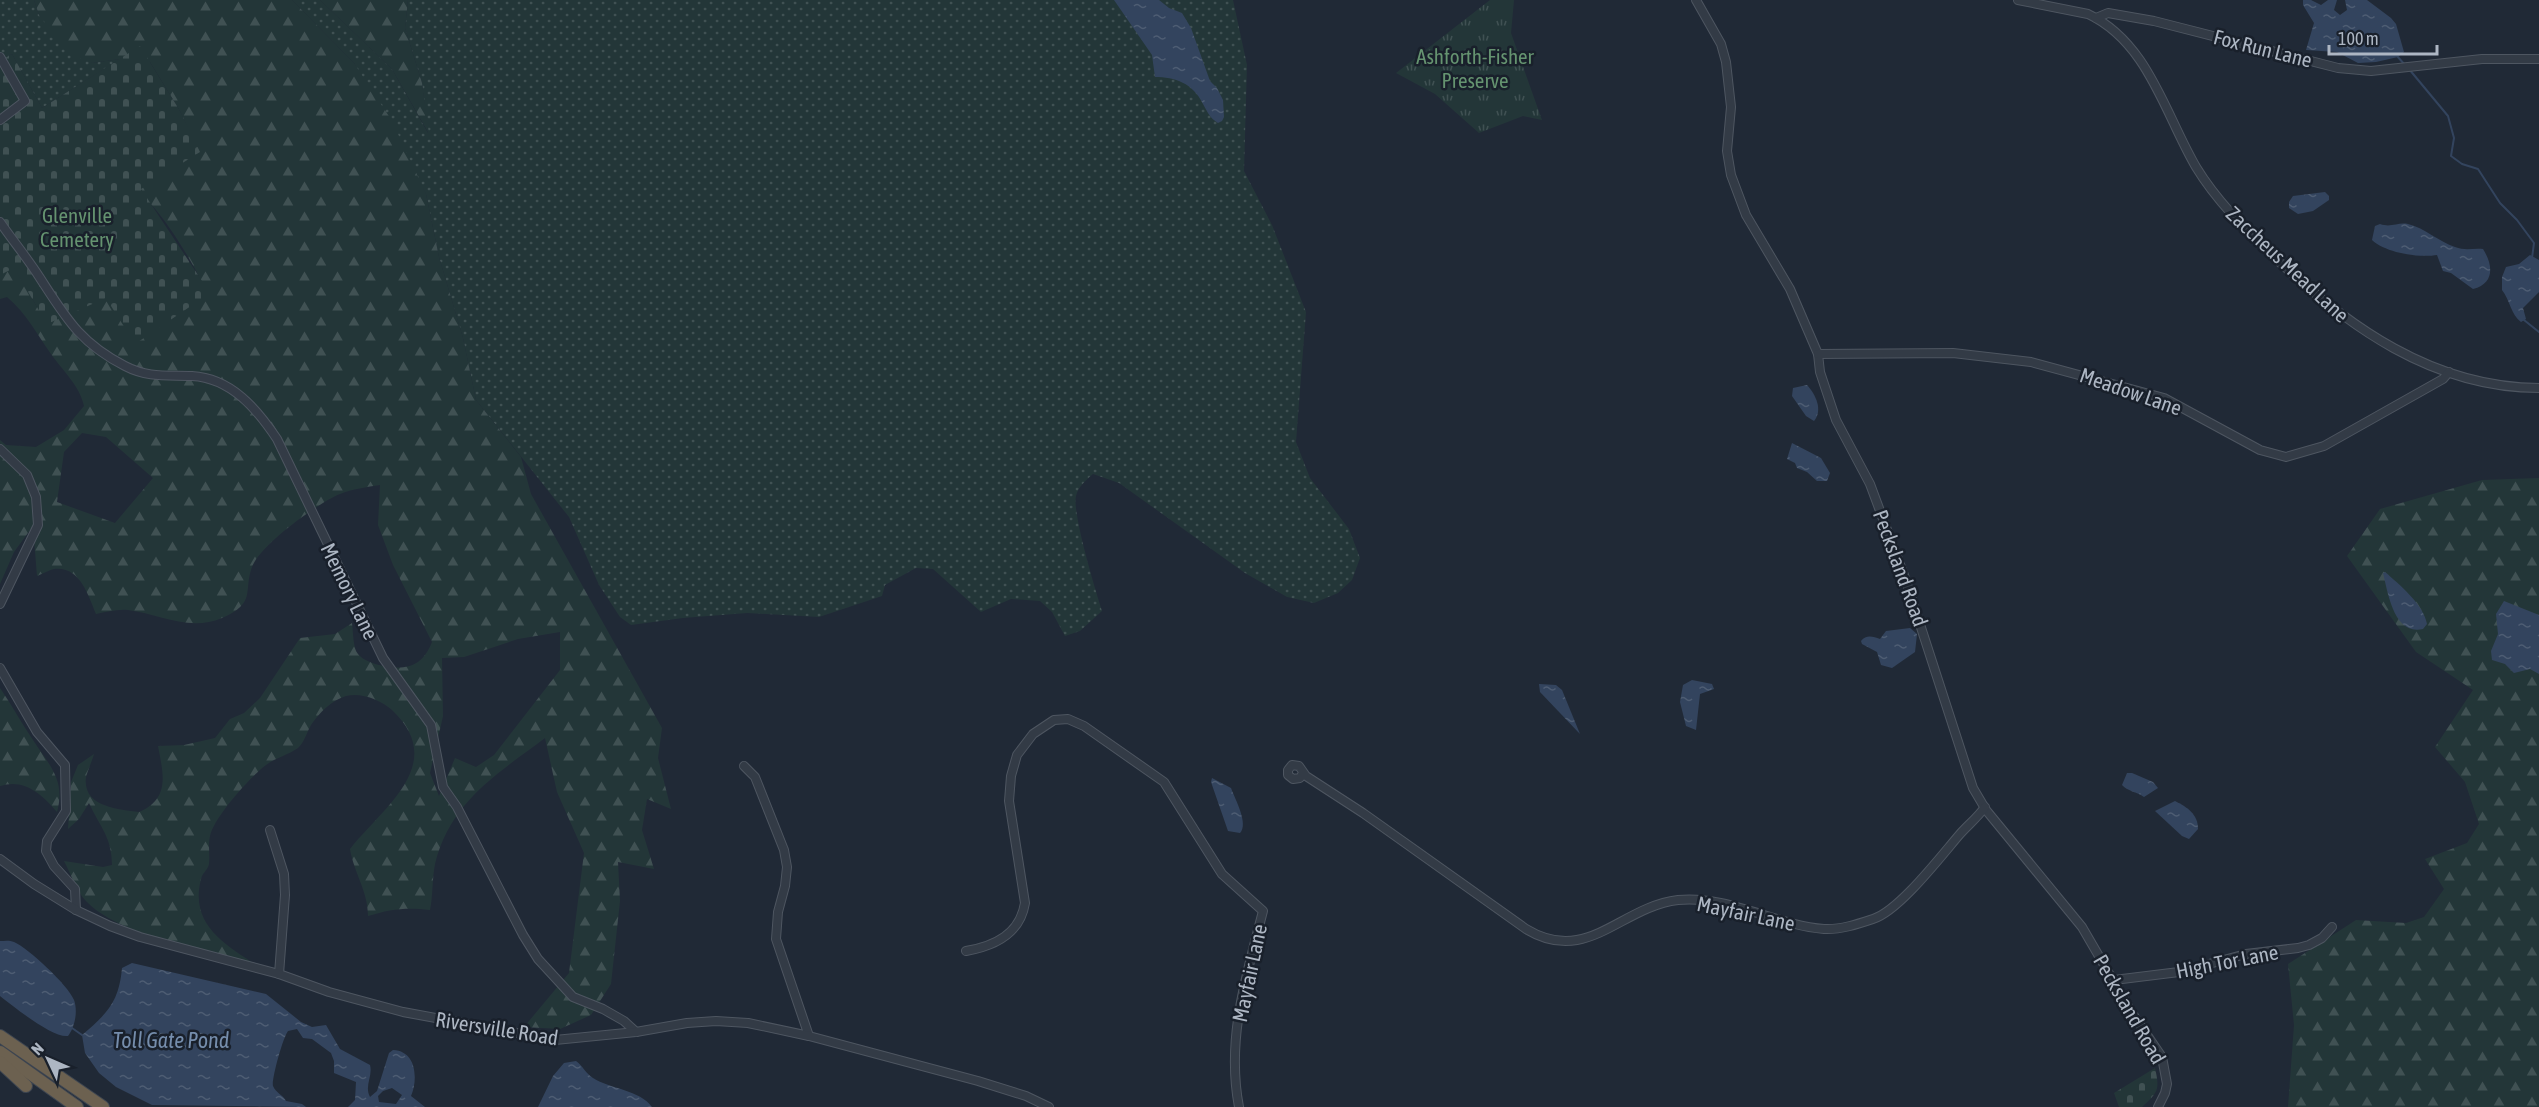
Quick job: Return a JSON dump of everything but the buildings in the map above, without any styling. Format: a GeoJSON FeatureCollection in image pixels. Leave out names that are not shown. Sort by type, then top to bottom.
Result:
{"type":"FeatureCollection","features":[{"type":"Feature","properties":{"kind":"highway"},"geometry":{"type":"LineString","coordinates":[[0,1036],[103,1107]]}},
{"type":"Feature","properties":{"kind":"highway"},"geometry":{"type":"LineString","coordinates":[[0,1052],[77,1107]]}},
{"type":"Feature","properties":{"kind":"highway"},"geometry":{"type":"LineString","coordinates":[[0,1062],[26,1086]]}},
{"type":"Feature","properties":{"kind":"street","name":"Pecksland Road"},"geometry":{"type":"LineString","coordinates":[[1695,0],[1721,44],[1726,62],[1731,107],[1727,151],[1731,175],[1746,215],[1790,289],[1818,354],[1820,372],[1836,420],[1870,484],[1895,547],[1969,776],[1985,807],[2082,927],[2132,1013],[2162,1057],[2167,1084],[2158,1107]]}},
{"type":"Feature","properties":{"kind":"street","name":"Zaccheus Mead Lane"},"geometry":{"type":"LineString","coordinates":[[2018,0],[2073,9],[2096,18],[2122,40],[2141,62],[2197,168],[2214,192],[2254,237],[2286,268],[2355,326],[2413,358],[2449,372],[2485,382],[2539,388]]}},
{"type":"Feature","properties":{"kind":"street","name":"Fox Run Lane"},"geometry":{"type":"LineString","coordinates":[[2096,18],[2108,13],[2154,21],[2349,69],[2371,71],[2482,59],[2539,59]]}},
{"type":"Feature","properties":{"kind":"street"},"geometry":{"type":"LineString","coordinates":[[0,57],[25,101],[0,120]]}},
{"type":"Feature","properties":{"kind":"street","name":"Memory Lane"},"geometry":{"type":"LineString","coordinates":[[0,222],[70,325],[91,345],[125,366],[148,375],[193,376],[219,383],[230,388],[260,414],[277,439],[383,658],[431,725],[444,787],[457,807],[533,951],[558,983],[573,997],[603,1009],[624,1021],[636,1032]]}},
{"type":"Feature","properties":{"kind":"street","name":"Meadow Lane"},"geometry":{"type":"LineString","coordinates":[[1818,354],[1953,353],[2031,362],[2164,398],[2260,450],[2286,457],[2324,447],[2443,379],[2449,372]]}},
{"type":"Feature","properties":{"kind":"street"},"geometry":{"type":"LineString","coordinates":[[0,449],[27,475],[36,497],[38,525],[0,604]]}},
{"type":"Feature","properties":{"kind":"street"},"geometry":{"type":"LineString","coordinates":[[0,668],[37,732],[65,765],[66,811],[47,841],[46,850],[54,866],[75,889],[76,910]]}},
{"type":"Feature","properties":{"kind":"street","name":"Mayfair Lane"},"geometry":{"type":"LineString","coordinates":[[966,951],[994,944],[1009,934],[1024,910],[1025,903],[1009,801],[1011,776],[1017,755],[1033,734],[1054,720],[1068,719],[1084,726],[1164,782],[1222,874],[1263,911],[1239,1004],[1233,1077],[1239,1107]]}},
{"type":"Feature","properties":{"kind":"street"},"geometry":{"type":"LineString","coordinates":[[744,766],[755,777],[784,850],[786,880],[778,912],[777,939],[809,1036]]}},
{"type":"Feature","properties":{"kind":"street","name":"Mayfair Lane"},"geometry":{"type":"LineString","coordinates":[[1303,773],[1526,929],[1539,937],[1560,942],[1574,941],[1600,933],[1660,903],[1689,899],[1750,910],[1825,929],[1875,919],[1894,907],[1985,807]]}},
{"type":"Feature","properties":{"kind":"street"},"geometry":{"type":"LineString","coordinates":[[270,830],[284,874],[285,895],[279,974]]}},
{"type":"Feature","properties":{"kind":"street","name":"Riversville Road"},"geometry":{"type":"LineString","coordinates":[[0,859],[34,884],[76,910],[140,937],[279,974],[329,992],[403,1012],[555,1040],[716,1021],[748,1023],[809,1036],[978,1081],[1026,1096],[1049,1107]]}},
{"type":"Feature","properties":{"kind":"street","name":"High Tor Lane"},"geometry":{"type":"LineString","coordinates":[[2114,980],[2179,972],[2254,953],[2298,948],[2322,938],[2332,927]]}},
{"type":"Feature","properties":{"kind":"green space"},"geometry":{"type":"Polygon","coordinates":[[[0,0],[34,0],[39,15],[92,63],[120,59],[42,108],[12,54],[0,61],[0,0]]]}},
{"type":"Feature","properties":{"kind":"green space"},"geometry":{"type":"Polygon","coordinates":[[[34,0],[292,0],[354,63],[392,121],[426,194],[439,257],[463,338],[476,400],[521,457],[531,494],[662,728],[658,758],[671,809],[647,799],[642,830],[654,869],[618,862],[620,901],[611,984],[591,1015],[560,1029],[524,1027],[569,973],[584,853],[557,792],[545,738],[493,777],[464,806],[452,823],[442,842],[435,864],[430,910],[399,909],[368,916],[366,898],[350,849],[393,801],[405,784],[412,767],[414,749],[408,730],[392,710],[382,703],[364,696],[352,695],[331,704],[314,720],[298,748],[273,760],[251,778],[225,808],[210,836],[209,864],[202,877],[199,895],[200,909],[213,932],[258,966],[192,949],[119,924],[100,913],[86,901],[76,887],[64,861],[103,867],[112,865],[108,839],[89,803],[79,819],[68,829],[71,782],[78,765],[94,754],[86,777],[86,787],[90,795],[103,805],[139,812],[156,800],[160,792],[163,775],[158,746],[184,745],[215,738],[230,719],[244,713],[260,698],[300,638],[335,634],[352,623],[355,648],[360,656],[376,664],[396,668],[411,666],[417,662],[428,651],[432,642],[393,565],[378,525],[380,485],[355,489],[330,499],[277,537],[257,558],[252,567],[244,602],[233,612],[210,622],[186,623],[128,610],[96,614],[82,583],[70,572],[54,569],[37,576],[33,526],[14,552],[0,584],[0,440],[6,445],[36,447],[64,430],[84,406],[75,385],[26,317],[7,297],[0,299],[0,272],[14,267],[37,307],[103,296],[204,287],[176,237],[149,201],[140,193],[141,187],[199,152],[180,111],[150,62],[131,54],[120,59],[92,63],[71,55],[39,15],[34,0]],[[82,433],[64,452],[57,502],[115,523],[153,478],[106,437],[82,433]],[[560,632],[518,639],[464,657],[442,658],[443,716],[430,773],[439,796],[455,758],[476,767],[494,755],[560,670],[560,632]]]}},
{"type":"Feature","properties":{"kind":"green space"},"geometry":{"type":"Polygon","coordinates":[[[292,0],[320,0],[392,69],[428,133],[422,83],[405,28],[408,0],[1233,0],[1247,65],[1244,171],[1272,225],[1306,312],[1296,442],[1310,478],[1349,529],[1360,558],[1352,580],[1338,593],[1314,603],[1287,597],[1245,573],[1119,483],[1093,474],[1079,490],[1076,505],[1085,553],[1102,611],[1080,631],[1065,636],[1052,612],[1040,601],[1011,599],[981,612],[933,569],[916,568],[885,585],[882,596],[819,617],[747,613],[631,625],[620,617],[599,585],[569,517],[476,400],[463,338],[439,257],[426,194],[354,63],[292,0]]]}},
{"type":"Feature","properties":{"kind":"green space"},"geometry":{"type":"Polygon","coordinates":[[[320,0],[408,0],[405,28],[422,83],[429,134],[392,69],[320,0]]]}},
{"type":"Feature","properties":{"kind":"green space","name":"Ashforth-Fisher Preserve"},"geometry":{"type":"Polygon","coordinates":[[[1490,0],[1514,0],[1511,33],[1542,120],[1523,116],[1479,133],[1435,94],[1396,73],[1490,0]]]}},
{"type":"Feature","properties":{"kind":"green space","name":"Glenville Cemetery"},"geometry":{"type":"Polygon","coordinates":[[[140,46],[180,111],[200,152],[141,189],[210,293],[135,344],[106,298],[47,324],[14,268],[0,275],[0,61],[12,54],[42,108],[140,46]]]}},
{"type":"Feature","properties":{"kind":"green space"},"geometry":{"type":"Polygon","coordinates":[[[2539,478],[2539,1107],[2288,1107],[2294,1025],[2288,964],[2356,920],[2406,923],[2424,917],[2444,889],[2425,859],[2467,843],[2479,824],[2465,782],[2435,747],[2473,690],[2416,652],[2347,556],[2380,509],[2482,480],[2539,478]]]}},
{"type":"Feature","properties":{"kind":"green space"},"geometry":{"type":"Polygon","coordinates":[[[0,688],[54,773],[59,791],[57,812],[32,789],[17,784],[0,786],[0,688]]]}},
{"type":"Feature","properties":{"kind":"green space"},"geometry":{"type":"Polygon","coordinates":[[[2155,1068],[2157,1086],[2151,1098],[2142,1107],[2119,1107],[2114,1093],[2155,1068]]]}},
{"type":"Feature","properties":{"kind":"water"},"geometry":{"type":"Polygon","coordinates":[[[1114,0],[1159,0],[1169,8],[1182,13],[1191,28],[1210,81],[1217,88],[1223,100],[1224,117],[1222,121],[1218,123],[1213,119],[1189,86],[1170,78],[1155,77],[1152,55],[1114,0]]]}},
{"type":"Feature","properties":{"kind":"water"},"geometry":{"type":"Polygon","coordinates":[[[2303,0],[2311,0],[2321,5],[2328,0],[2337,0],[2334,10],[2340,15],[2347,10],[2345,0],[2367,0],[2396,24],[2404,52],[2398,57],[2358,63],[2337,52],[2306,50],[2314,23],[2303,5],[2303,0]]]}},
{"type":"Feature","properties":{"kind":"water"},"geometry":{"type":"Polygon","coordinates":[[[2325,192],[2329,200],[2313,211],[2298,214],[2289,208],[2289,202],[2293,196],[2325,192]]]}},
{"type":"Feature","properties":{"kind":"water"},"geometry":{"type":"Polygon","coordinates":[[[2408,224],[2455,247],[2483,249],[2489,261],[2488,278],[2473,289],[2451,273],[2443,271],[2437,255],[2412,255],[2378,244],[2372,240],[2375,226],[2408,224]]]}},
{"type":"Feature","properties":{"kind":"water"},"geometry":{"type":"Polygon","coordinates":[[[2530,255],[2539,260],[2539,292],[2523,308],[2526,319],[2521,322],[2502,290],[2502,277],[2506,267],[2519,264],[2530,255]]]}},
{"type":"Feature","properties":{"kind":"water"},"geometry":{"type":"Polygon","coordinates":[[[1807,385],[1818,407],[1814,421],[1806,416],[1792,396],[1793,388],[1807,385]]]}},
{"type":"Feature","properties":{"kind":"water"},"geometry":{"type":"Polygon","coordinates":[[[1792,443],[1821,458],[1830,473],[1827,481],[1817,481],[1787,459],[1792,443]]]}},
{"type":"Feature","properties":{"kind":"water"},"geometry":{"type":"Polygon","coordinates":[[[2385,572],[2410,595],[2421,610],[2427,624],[2423,629],[2405,626],[2399,620],[2390,601],[2383,573],[2385,572]]]}},
{"type":"Feature","properties":{"kind":"water"},"geometry":{"type":"Polygon","coordinates":[[[2504,601],[2539,615],[2539,674],[2530,669],[2514,673],[2505,664],[2492,660],[2491,651],[2498,634],[2496,614],[2504,601]]]}},
{"type":"Feature","properties":{"kind":"water"},"geometry":{"type":"Polygon","coordinates":[[[1910,628],[1917,634],[1915,652],[1892,668],[1881,665],[1877,652],[1862,644],[1861,641],[1868,637],[1880,639],[1886,631],[1910,628]]]}},
{"type":"Feature","properties":{"kind":"water"},"geometry":{"type":"Polygon","coordinates":[[[1692,680],[1712,684],[1714,689],[1700,694],[1696,730],[1686,726],[1680,702],[1683,685],[1692,680]]]}},
{"type":"Feature","properties":{"kind":"water"},"geometry":{"type":"Polygon","coordinates":[[[1539,684],[1556,685],[1562,690],[1580,734],[1540,692],[1539,684]]]}},
{"type":"Feature","properties":{"kind":"water"},"geometry":{"type":"Polygon","coordinates":[[[2127,773],[2153,782],[2158,788],[2144,797],[2127,789],[2122,785],[2127,773]]]}},
{"type":"Feature","properties":{"kind":"water"},"geometry":{"type":"Polygon","coordinates":[[[1212,778],[1231,788],[1242,818],[1240,833],[1228,831],[1211,782],[1212,778]]]}},
{"type":"Feature","properties":{"kind":"water"},"geometry":{"type":"Polygon","coordinates":[[[2175,801],[2194,815],[2198,824],[2198,829],[2189,839],[2182,836],[2155,811],[2175,801]]]}},
{"type":"Feature","properties":{"kind":"water"},"geometry":{"type":"Polygon","coordinates":[[[0,941],[14,942],[28,951],[70,993],[74,1000],[76,1014],[68,1036],[43,1027],[0,996],[0,941]]]}},
{"type":"Feature","properties":{"kind":"water","name":"Toll Gate Pond"},"geometry":{"type":"Polygon","coordinates":[[[132,963],[266,994],[301,1022],[312,1027],[326,1025],[340,1049],[370,1065],[368,1093],[370,1097],[377,1091],[389,1053],[393,1050],[401,1052],[407,1055],[414,1067],[415,1082],[411,1096],[425,1107],[348,1107],[355,1100],[356,1082],[334,1073],[331,1053],[312,1039],[303,1038],[297,1029],[288,1031],[286,1035],[273,1086],[286,1101],[306,1107],[152,1105],[116,1087],[99,1073],[85,1053],[82,1035],[105,1014],[115,999],[122,968],[132,963]],[[392,1088],[383,1091],[378,1096],[379,1102],[396,1104],[402,1095],[392,1088]]]}},
{"type":"Feature","properties":{"kind":"water"},"geometry":{"type":"Polygon","coordinates":[[[576,1061],[593,1078],[633,1093],[647,1101],[652,1107],[538,1107],[553,1076],[564,1063],[576,1061]]]}},
{"type":"Feature","properties":{"kind":"waterway"},"geometry":{"type":"LineString","coordinates":[[2397,56],[2405,65]]}},
{"type":"Feature","properties":{"kind":"waterway"},"geometry":{"type":"LineString","coordinates":[[2409,69],[2448,116],[2454,138],[2451,156],[2462,164],[2478,169],[2500,203],[2517,220],[2534,243],[2532,258]]}},
{"type":"Feature","properties":{"kind":"waterway"},"geometry":{"type":"LineString","coordinates":[[2524,320],[2539,332]]}},
{"type":"Feature","properties":{"kind":"waterway"},"geometry":{"type":"LineString","coordinates":[[72,1028],[82,1035]]}}]}
